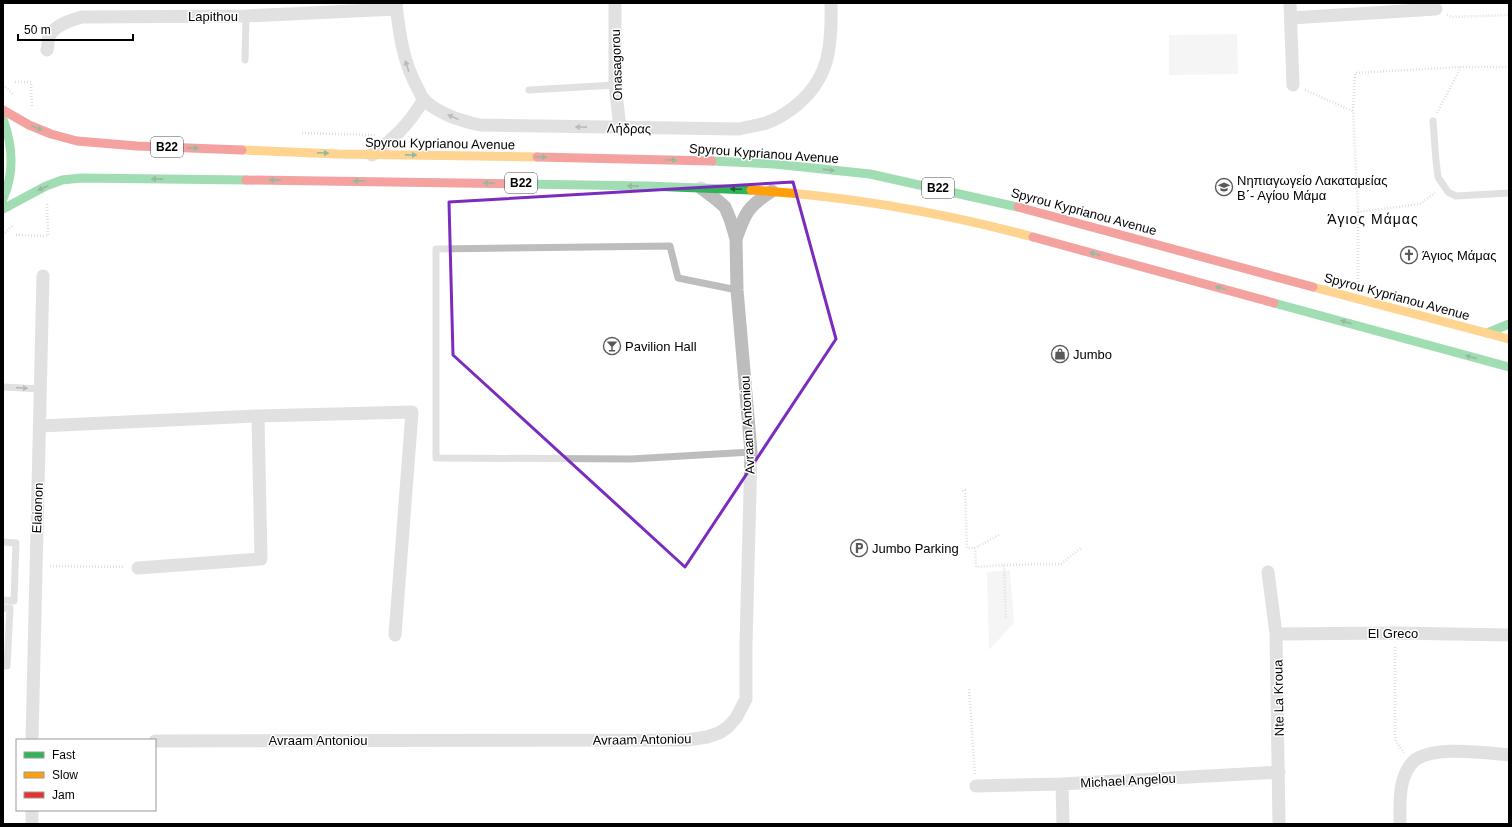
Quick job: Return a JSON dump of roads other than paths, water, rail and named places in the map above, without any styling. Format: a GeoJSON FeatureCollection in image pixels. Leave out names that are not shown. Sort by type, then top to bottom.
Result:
{"type":"FeatureCollection","features":[{"type":"Feature","properties":{"kind":"main road","name":"Spyrou Kyprianou Avenue"},"geometry":{"type":"LineString","coordinates":[[3,110],[29,125],[51,134],[77,141],[136,146],[372,155],[665,159],[774,164],[870,174],[1005,203],[1359,300],[1509,339]]}},
{"type":"Feature","properties":{"kind":"main road"},"geometry":{"type":"LineString","coordinates":[[3,119],[10,141],[12,154],[9,182],[3,199]]}},
{"type":"Feature","properties":{"kind":"main road","name":"B22"},"geometry":{"type":"LineString","coordinates":[[3,209],[47,186],[63,180],[81,178],[466,182],[700,187],[772,191],[874,203],[928,212],[992,226],[1509,367]]}},
{"type":"Feature","properties":{"kind":"main road"},"geometry":{"type":"LineString","coordinates":[[1487,333],[1509,324]]}},
{"type":"Feature","properties":{"kind":"street","name":"Onasagorou"},"geometry":{"type":"LineString","coordinates":[[615,3],[615,85],[620,128]]}},
{"type":"Feature","properties":{"kind":"street","name":"Λήδρας"},"geometry":{"type":"LineString","coordinates":[[396,6],[402,51],[411,77],[424,99],[443,113],[462,121],[480,125],[738,129],[766,123],[785,113],[802,101],[810,92],[825,68],[830,52],[832,30],[831,3]]}},
{"type":"Feature","properties":{"kind":"street"},"geometry":{"type":"LineString","coordinates":[[1290,3],[1293,86]]}},
{"type":"Feature","properties":{"kind":"street","name":"Lapithou"},"geometry":{"type":"LineString","coordinates":[[47,50],[49,36],[56,28],[68,21],[82,17],[246,16],[396,6]]}},
{"type":"Feature","properties":{"kind":"street"},"geometry":{"type":"LineString","coordinates":[[1291,18],[1436,9]]}},
{"type":"Feature","properties":{"kind":"street"},"geometry":{"type":"LineString","coordinates":[[372,155],[397,135],[416,113],[424,99]]}},
{"type":"Feature","properties":{"kind":"street"},"geometry":{"type":"LineString","coordinates":[[700,187],[725,207],[736,239]]}},
{"type":"Feature","properties":{"kind":"street"},"geometry":{"type":"LineString","coordinates":[[736,239],[743,218],[748,209],[756,201],[772,191]]}},
{"type":"Feature","properties":{"kind":"street","name":"Avraam Antoniou"},"geometry":{"type":"LineString","coordinates":[[156,741],[687,740],[707,737],[719,733],[728,727],[736,718],[746,699],[751,452],[737,290],[736,239]]}},
{"type":"Feature","properties":{"kind":"street","name":"Elaionon"},"geometry":{"type":"LineString","coordinates":[[32,739],[43,276]]}},
{"type":"Feature","properties":{"kind":"street"},"geometry":{"type":"LineString","coordinates":[[40,426],[258,416],[412,412],[395,635]]}},
{"type":"Feature","properties":{"kind":"street"},"geometry":{"type":"LineString","coordinates":[[138,568],[261,558],[258,416]]}},
{"type":"Feature","properties":{"kind":"street","name":"Nte La Kroua"},"geometry":{"type":"LineString","coordinates":[[1268,572],[1276,634],[1279,824]]}},
{"type":"Feature","properties":{"kind":"street","name":"El Greco"},"geometry":{"type":"LineString","coordinates":[[1276,634],[1395,633],[1509,635]]}},
{"type":"Feature","properties":{"kind":"street"},"geometry":{"type":"LineString","coordinates":[[1400,824],[1400,793],[1404,776],[1411,763],[1423,756],[1438,752],[1452,751],[1509,755]]}},
{"type":"Feature","properties":{"kind":"street","name":"Michael Angelou"},"geometry":{"type":"LineString","coordinates":[[976,786],[1062,784],[1279,772]]}},
{"type":"Feature","properties":{"kind":"street"},"geometry":{"type":"LineString","coordinates":[[1062,784],[1063,824]]}},
{"type":"Feature","properties":{"kind":"street"},"geometry":{"type":"LineString","coordinates":[[32,811],[32,824]]}},
{"type":"Feature","properties":{"kind":"lane"},"geometry":{"type":"LineString","coordinates":[[245,60],[246,16]]}},
{"type":"Feature","properties":{"kind":"lane"},"geometry":{"type":"LineString","coordinates":[[529,90],[615,85]]}},
{"type":"Feature","properties":{"kind":"lane"},"geometry":{"type":"LineString","coordinates":[[1434,121],[1438,177],[1448,192],[1456,196],[1509,193]]}},
{"type":"Feature","properties":{"kind":"lane"},"geometry":{"type":"LineString","coordinates":[[737,290],[678,278],[670,246],[436,249],[436,458],[631,459],[751,452]]}},
{"type":"Feature","properties":{"kind":"lane"},"geometry":{"type":"LineString","coordinates":[[3,387],[41,389]]}},
{"type":"Feature","properties":{"kind":"lane"},"geometry":{"type":"LineString","coordinates":[[3,542],[16,543],[14,602],[3,600]]}},
{"type":"Feature","properties":{"kind":"lane"},"geometry":{"type":"LineString","coordinates":[[3,608],[10,608],[7,666],[3,666]]}},
{"type":"Feature","properties":{"kind":"place","name":"Νηπιαγωγείο Λακαταμείας Β΄- Αγίου Μάμα"},"geometry":{"type":"Point","coordinates":[1224,187]}},
{"type":"Feature","properties":{"kind":"place","name":"Άγιος Μάμας"},"geometry":{"type":"Point","coordinates":[1409,255]}},
{"type":"Feature","properties":{"kind":"place","name":"Pavilion Hall"},"geometry":{"type":"Point","coordinates":[612,346]}},
{"type":"Feature","properties":{"kind":"place","name":"Jumbo"},"geometry":{"type":"Point","coordinates":[1060,354]}},
{"type":"Feature","properties":{"kind":"place","name":"Jumbo Parking"},"geometry":{"type":"Point","coordinates":[859,548]}},
{"type":"Feature","properties":{"kind":"district","name":"Άγιος Μάμας"},"geometry":{"type":"Point","coordinates":[1373,219]}}]}
